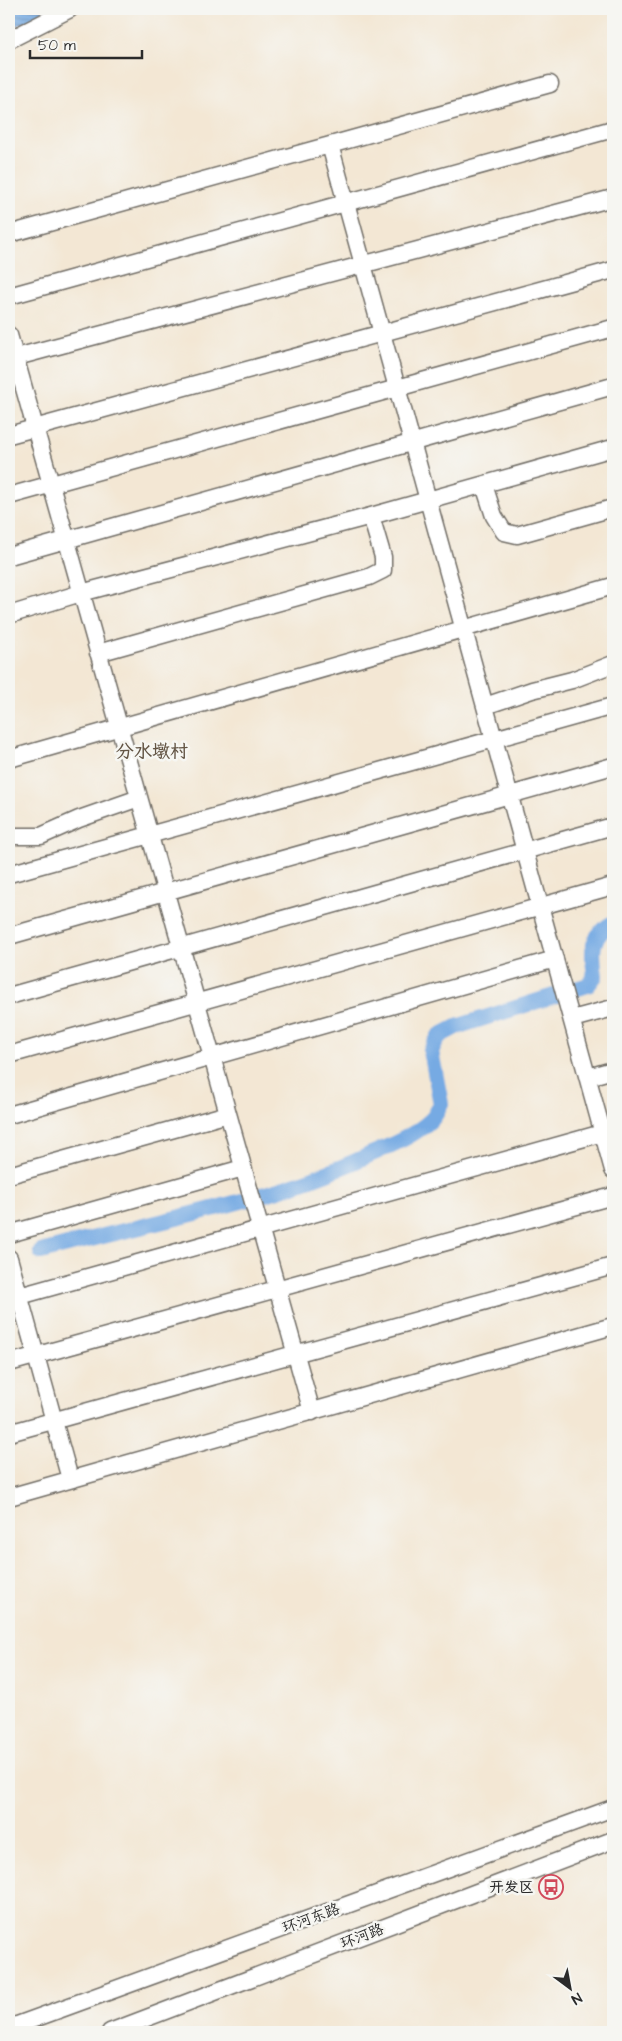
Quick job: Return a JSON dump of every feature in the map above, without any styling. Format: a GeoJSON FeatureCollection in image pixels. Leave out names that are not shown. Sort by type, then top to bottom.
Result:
{"type":"FeatureCollection","features":[{"type":"Feature","properties":{"kind":"street"},"geometry":{"type":"LineString","coordinates":[[9,40],[70,9]]}},
{"type":"Feature","properties":{"kind":"street"},"geometry":{"type":"LineString","coordinates":[[9,234],[550,84]]}},
{"type":"Feature","properties":{"kind":"street"},"geometry":{"type":"LineString","coordinates":[[9,296],[613,129]]}},
{"type":"Feature","properties":{"kind":"street"},"geometry":{"type":"LineString","coordinates":[[330,145],[570,1015],[588,1077],[608,1131],[613,1170]]}},
{"type":"Feature","properties":{"kind":"street"},"geometry":{"type":"LineString","coordinates":[[12,358],[613,198]]}},
{"type":"Feature","properties":{"kind":"street"},"geometry":{"type":"LineString","coordinates":[[9,436],[613,270]]}},
{"type":"Feature","properties":{"kind":"street"},"geometry":{"type":"LineString","coordinates":[[9,496],[613,328]]}},
{"type":"Feature","properties":{"kind":"street"},"geometry":{"type":"LineString","coordinates":[[9,335],[12,358],[51,484],[312,1412]]}},
{"type":"Feature","properties":{"kind":"street"},"geometry":{"type":"LineString","coordinates":[[9,556],[613,386]]}},
{"type":"Feature","properties":{"kind":"street"},"geometry":{"type":"LineString","coordinates":[[9,615],[81,593],[371,516],[613,448]]}},
{"type":"Feature","properties":{"kind":"street"},"geometry":{"type":"LineString","coordinates":[[484,485],[494,516],[504,532],[517,535],[613,508]]}},
{"type":"Feature","properties":{"kind":"street"},"geometry":{"type":"LineString","coordinates":[[98,653],[369,577],[383,570],[383,557],[371,516]]}},
{"type":"Feature","properties":{"kind":"street"},"geometry":{"type":"LineString","coordinates":[[9,760],[613,586]]}},
{"type":"Feature","properties":{"kind":"street"},"geometry":{"type":"LineString","coordinates":[[485,706],[532,690],[572,680],[613,664]]}},
{"type":"Feature","properties":{"kind":"street"},"geometry":{"type":"LineString","coordinates":[[9,874],[613,706]]}},
{"type":"Feature","properties":{"kind":"street"},"geometry":{"type":"LineString","coordinates":[[9,936],[613,766]]}},
{"type":"Feature","properties":{"kind":"street"},"geometry":{"type":"LineString","coordinates":[[9,836],[41,836],[79,819],[139,798]]}},
{"type":"Feature","properties":{"kind":"street"},"geometry":{"type":"LineString","coordinates":[[9,996],[613,826]]}},
{"type":"Feature","properties":{"kind":"street"},"geometry":{"type":"LineString","coordinates":[[9,1055],[613,886]]}},
{"type":"Feature","properties":{"kind":"street"},"geometry":{"type":"LineString","coordinates":[[9,1115],[555,960]]}},
{"type":"Feature","properties":{"kind":"street"},"geometry":{"type":"LineString","coordinates":[[570,1015],[613,1008]]}},
{"type":"Feature","properties":{"kind":"street"},"geometry":{"type":"LineString","coordinates":[[588,1077],[613,1070]]}},
{"type":"Feature","properties":{"kind":"street"},"geometry":{"type":"LineString","coordinates":[[9,1175],[228,1114]]}},
{"type":"Feature","properties":{"kind":"street"},"geometry":{"type":"LineString","coordinates":[[14,1298],[258,1221],[608,1131]]}},
{"type":"Feature","properties":{"kind":"street"},"geometry":{"type":"LineString","coordinates":[[9,1234],[245,1174]]}},
{"type":"Feature","properties":{"kind":"street"},"geometry":{"type":"LineString","coordinates":[[9,1363],[613,1196]]}},
{"type":"Feature","properties":{"kind":"street"},"geometry":{"type":"LineString","coordinates":[[9,1258],[14,1298],[36,1356],[70,1480]]}},
{"type":"Feature","properties":{"kind":"street"},"geometry":{"type":"LineString","coordinates":[[9,1433],[613,1266]]}},
{"type":"Feature","properties":{"kind":"street"},"geometry":{"type":"LineString","coordinates":[[9,1497],[613,1326]]}},
{"type":"Feature","properties":{"kind":"street","name":"环河东路"},"geometry":{"type":"LineString","coordinates":[[9,2028],[613,1808]]}},
{"type":"Feature","properties":{"kind":"street","name":"环河路"},"geometry":{"type":"LineString","coordinates":[[110,2032],[613,1840]]}},
{"type":"Feature","properties":{"kind":"water"},"geometry":{"type":"Polygon","coordinates":[[[9,9],[45,9],[33,20],[9,28],[9,9]]]}},
{"type":"Feature","properties":{"kind":"waterway"},"geometry":{"type":"LineString","coordinates":[[41,1252],[246,1200],[326,1173],[408,1137],[433,1118],[441,1104],[431,1051],[439,1036],[456,1027],[588,985],[595,976],[593,952],[596,939],[605,928],[613,923]]}},
{"type":"Feature","properties":{"kind":"place","name":"开发区"},"geometry":{"type":"Point","coordinates":[551,1887]}},
{"type":"Feature","properties":{"kind":"district","name":"分水墩村"},"geometry":{"type":"Point","coordinates":[152,751]}}]}
